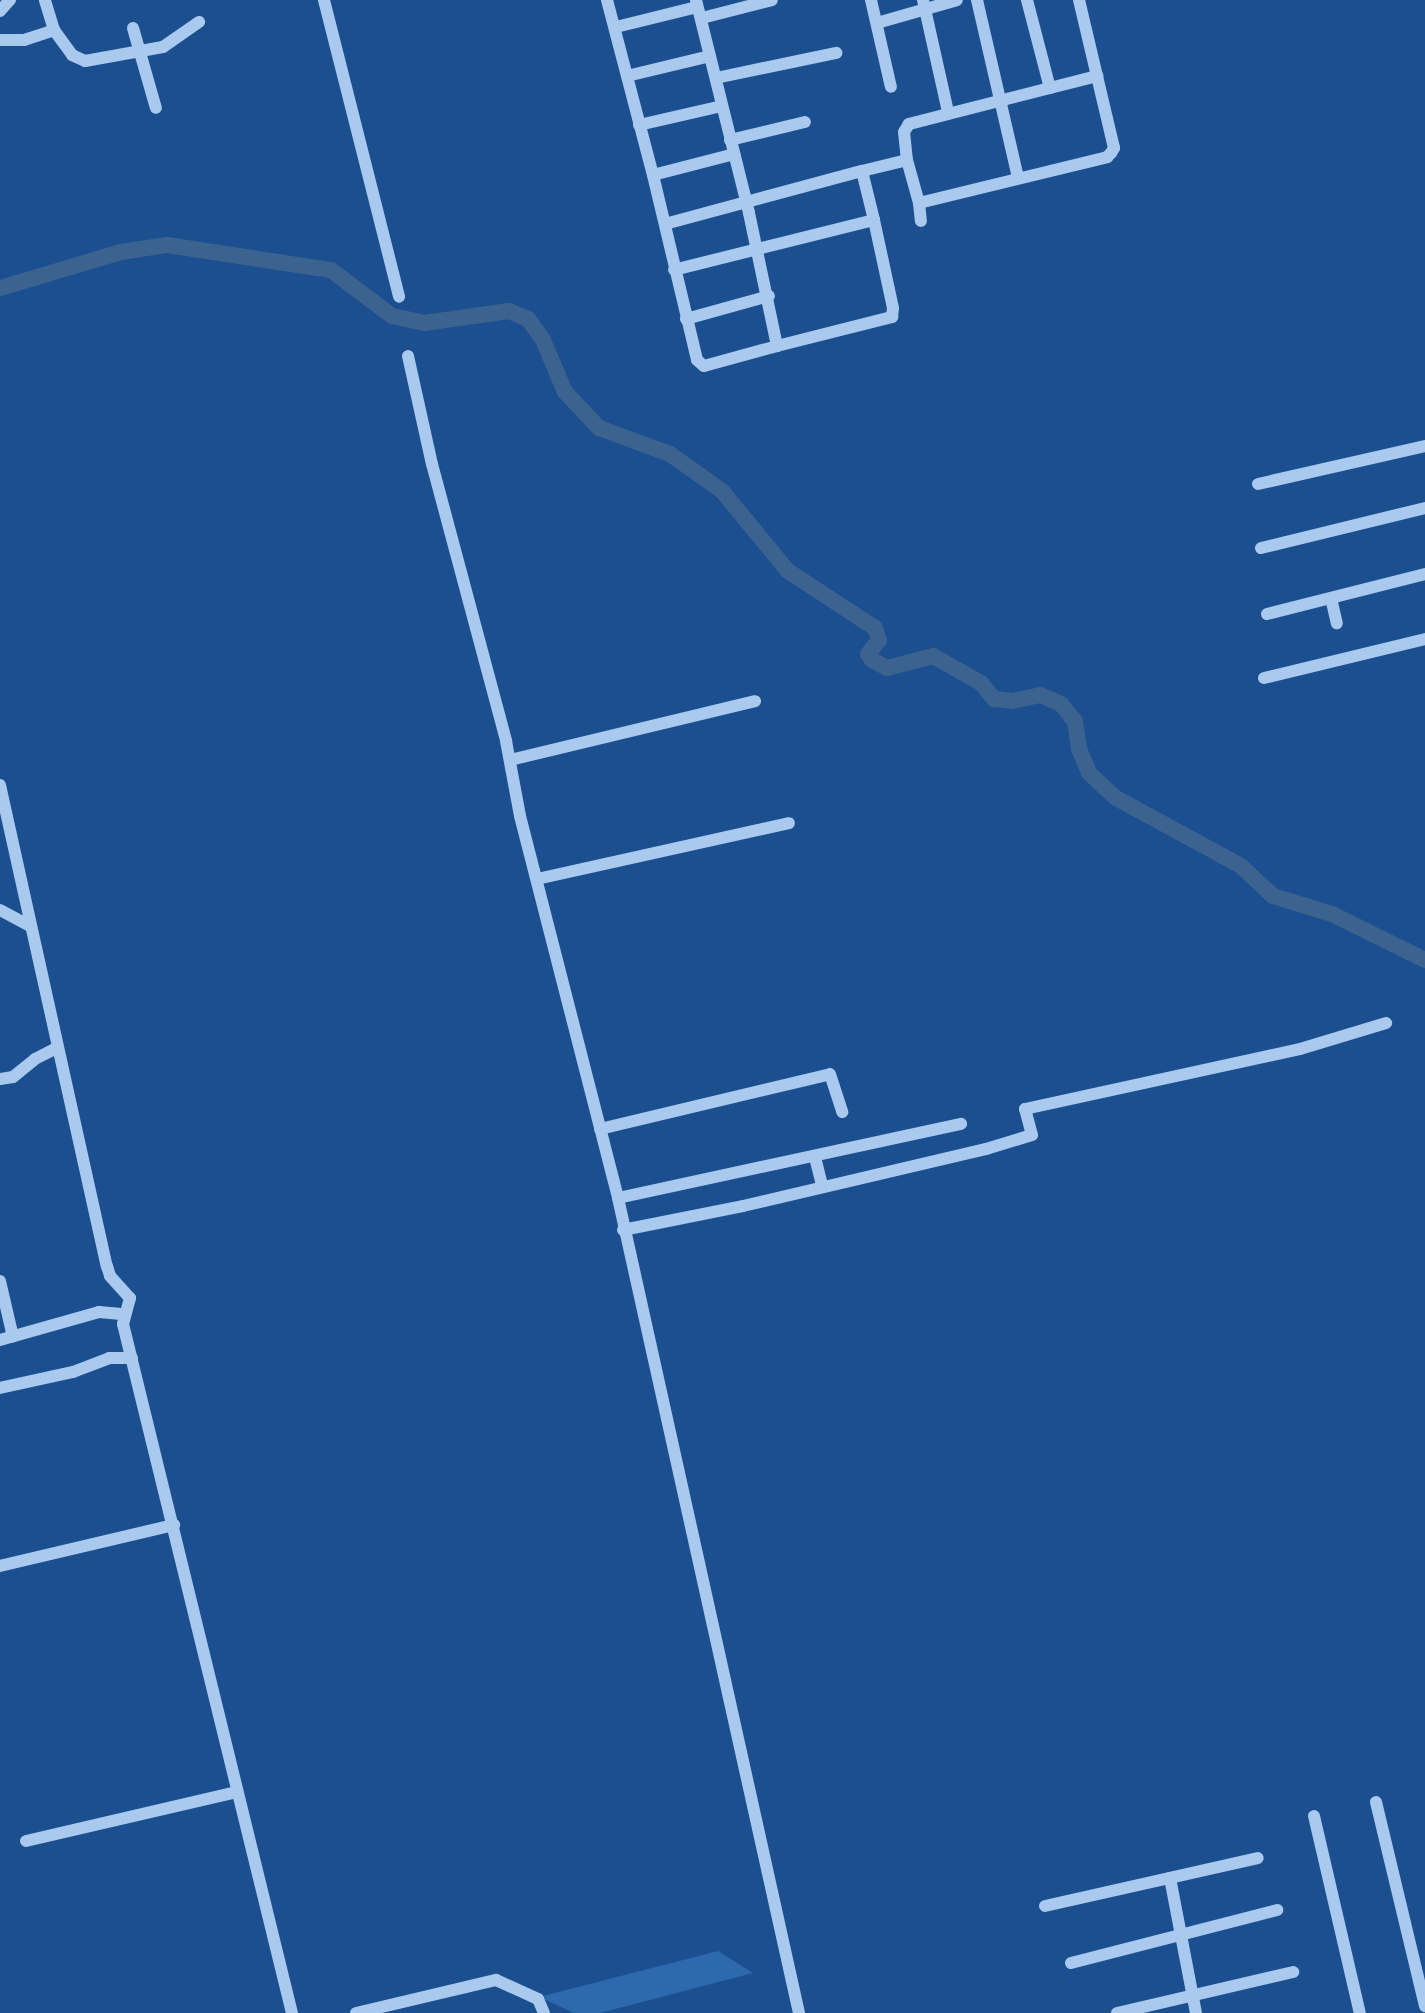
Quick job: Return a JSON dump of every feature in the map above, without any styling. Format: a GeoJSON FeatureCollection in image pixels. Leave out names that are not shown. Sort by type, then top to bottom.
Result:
{"type":"FeatureCollection","features":[{"type":"Feature","properties":{"kind":"street"},"geometry":{"type":"LineString","coordinates":[[0,11],[10,0]]}},
{"type":"Feature","properties":{"kind":"street"},"geometry":{"type":"LineString","coordinates":[[45,0],[54,30],[80,61],[163,47],[199,22]]}},
{"type":"Feature","properties":{"kind":"street"},"geometry":{"type":"LineString","coordinates":[[324,0],[399,297]]}},
{"type":"Feature","properties":{"kind":"street"},"geometry":{"type":"LineString","coordinates":[[607,0],[700,365],[892,317],[893,308],[862,171]]}},
{"type":"Feature","properties":{"kind":"street"},"geometry":{"type":"LineString","coordinates":[[616,27],[698,8],[772,0]]}},
{"type":"Feature","properties":{"kind":"street"},"geometry":{"type":"LineString","coordinates":[[871,0],[891,87]]}},
{"type":"Feature","properties":{"kind":"street"},"geometry":{"type":"LineString","coordinates":[[877,23],[924,5],[957,0]]}},
{"type":"Feature","properties":{"kind":"street"},"geometry":{"type":"LineString","coordinates":[[977,0],[1018,178]]}},
{"type":"Feature","properties":{"kind":"street"},"geometry":{"type":"LineString","coordinates":[[1027,0],[1050,88]]}},
{"type":"Feature","properties":{"kind":"street"},"geometry":{"type":"LineString","coordinates":[[919,203],[1107,157],[1111,153],[1114,148],[1079,0]]}},
{"type":"Feature","properties":{"kind":"street"},"geometry":{"type":"LineString","coordinates":[[924,5],[948,112]]}},
{"type":"Feature","properties":{"kind":"street"},"geometry":{"type":"LineString","coordinates":[[698,8],[769,296],[777,346]]}},
{"type":"Feature","properties":{"kind":"street"},"geometry":{"type":"LineString","coordinates":[[133,28],[156,108]]}},
{"type":"Feature","properties":{"kind":"street"},"geometry":{"type":"LineString","coordinates":[[0,40],[24,40],[54,30]]}},
{"type":"Feature","properties":{"kind":"street"},"geometry":{"type":"LineString","coordinates":[[716,78],[836,53]]}},
{"type":"Feature","properties":{"kind":"street"},"geometry":{"type":"LineString","coordinates":[[627,76],[710,56]]}},
{"type":"Feature","properties":{"kind":"street"},"geometry":{"type":"LineString","coordinates":[[921,221],[907,160],[904,132],[907,126],[948,112],[1097,76]]}},
{"type":"Feature","properties":{"kind":"street"},"geometry":{"type":"LineString","coordinates":[[639,125],[722,106]]}},
{"type":"Feature","properties":{"kind":"street"},"geometry":{"type":"LineString","coordinates":[[730,140],[805,122]]}},
{"type":"Feature","properties":{"kind":"street"},"geometry":{"type":"LineString","coordinates":[[653,175],[734,154]]}},
{"type":"Feature","properties":{"kind":"street"},"geometry":{"type":"LineString","coordinates":[[665,224],[907,160]]}},
{"type":"Feature","properties":{"kind":"street"},"geometry":{"type":"LineString","coordinates":[[674,270],[874,220]]}},
{"type":"Feature","properties":{"kind":"street"},"geometry":{"type":"LineString","coordinates":[[686,319],[769,296]]}},
{"type":"Feature","properties":{"kind":"street"},"geometry":{"type":"LineString","coordinates":[[408,356],[432,464],[510,760],[516,803],[618,1198],[799,2013]]}},
{"type":"Feature","properties":{"kind":"street"},"geometry":{"type":"LineString","coordinates":[[1258,484],[1425,446]]}},
{"type":"Feature","properties":{"kind":"street"},"geometry":{"type":"LineString","coordinates":[[1261,548],[1425,508]]}},
{"type":"Feature","properties":{"kind":"street"},"geometry":{"type":"LineString","coordinates":[[1267,614],[1425,574]]}},
{"type":"Feature","properties":{"kind":"street"},"geometry":{"type":"LineString","coordinates":[[1331,598],[1337,623]]}},
{"type":"Feature","properties":{"kind":"street"},"geometry":{"type":"LineString","coordinates":[[1264,678],[1425,639]]}},
{"type":"Feature","properties":{"kind":"street"},"geometry":{"type":"LineString","coordinates":[[510,760],[755,701]]}},
{"type":"Feature","properties":{"kind":"street"},"geometry":{"type":"LineString","coordinates":[[0,785],[107,1266],[110,1276],[130,1298],[124,1314],[132,1358],[292,2013]]}},
{"type":"Feature","properties":{"kind":"street"},"geometry":{"type":"LineString","coordinates":[[537,879],[789,823]]}},
{"type":"Feature","properties":{"kind":"street"},"geometry":{"type":"LineString","coordinates":[[0,861],[15,857]]}},
{"type":"Feature","properties":{"kind":"street"},"geometry":{"type":"LineString","coordinates":[[0,910],[30,926]]}},
{"type":"Feature","properties":{"kind":"street"},"geometry":{"type":"LineString","coordinates":[[1025,1109],[1300,1049],[1386,1023]]}},
{"type":"Feature","properties":{"kind":"street"},"geometry":{"type":"LineString","coordinates":[[0,1079],[13,1077],[35,1059],[57,1048]]}},
{"type":"Feature","properties":{"kind":"street"},"geometry":{"type":"LineString","coordinates":[[600,1129],[830,1074],[842,1112]]}},
{"type":"Feature","properties":{"kind":"street"},"geometry":{"type":"LineString","coordinates":[[623,1230],[956,1157],[1032,1135],[1021,1094]]}},
{"type":"Feature","properties":{"kind":"street"},"geometry":{"type":"LineString","coordinates":[[618,1198],[961,1124]]}},
{"type":"Feature","properties":{"kind":"street"},"geometry":{"type":"LineString","coordinates":[[815,1157],[822,1186]]}},
{"type":"Feature","properties":{"kind":"street"},"geometry":{"type":"LineString","coordinates":[[0,1281],[6,1339],[99,1312],[124,1314]]}},
{"type":"Feature","properties":{"kind":"street"},"geometry":{"type":"LineString","coordinates":[[0,1388],[73,1372],[109,1358],[132,1358]]}},
{"type":"Feature","properties":{"kind":"street"},"geometry":{"type":"LineString","coordinates":[[0,1566],[174,1525]]}},
{"type":"Feature","properties":{"kind":"street"},"geometry":{"type":"LineString","coordinates":[[26,1841],[237,1792]]}},
{"type":"Feature","properties":{"kind":"street"},"geometry":{"type":"LineString","coordinates":[[1376,1802],[1425,2006]]}},
{"type":"Feature","properties":{"kind":"street"},"geometry":{"type":"LineString","coordinates":[[1314,1816],[1360,2013]]}},
{"type":"Feature","properties":{"kind":"street"},"geometry":{"type":"LineString","coordinates":[[1045,1906],[1258,1858]]}},
{"type":"Feature","properties":{"kind":"street"},"geometry":{"type":"LineString","coordinates":[[1170,1878],[1196,2013]]}},
{"type":"Feature","properties":{"kind":"street"},"geometry":{"type":"LineString","coordinates":[[1071,1963],[1277,1910]]}},
{"type":"Feature","properties":{"kind":"street"},"geometry":{"type":"LineString","coordinates":[[1117,2013],[1293,1972]]}},
{"type":"Feature","properties":{"kind":"street"},"geometry":{"type":"LineString","coordinates":[[356,2013],[496,1980],[538,1999],[544,2013]]}},
{"type":"Feature","properties":{"kind":"shaded area"},"geometry":{"type":"Polygon","coordinates":[[[718,1951],[753,1973],[600,2013],[574,2013],[539,1997],[718,1951]]]}},
{"type":"Feature","properties":{"kind":"waterway"},"geometry":{"type":"LineString","coordinates":[[0,288],[121,252],[167,245],[331,270],[392,316],[424,323],[509,311],[528,319],[543,340],[565,392],[599,428],[670,454],[722,491],[788,571],[875,628],[879,640],[868,654],[872,660],[887,668],[933,656],[981,683],[994,699],[1012,701],[1040,695],[1061,704],[1075,721],[1079,749],[1089,773],[1116,798],[1241,866],[1273,896],[1332,914],[1425,960]]}}]}
